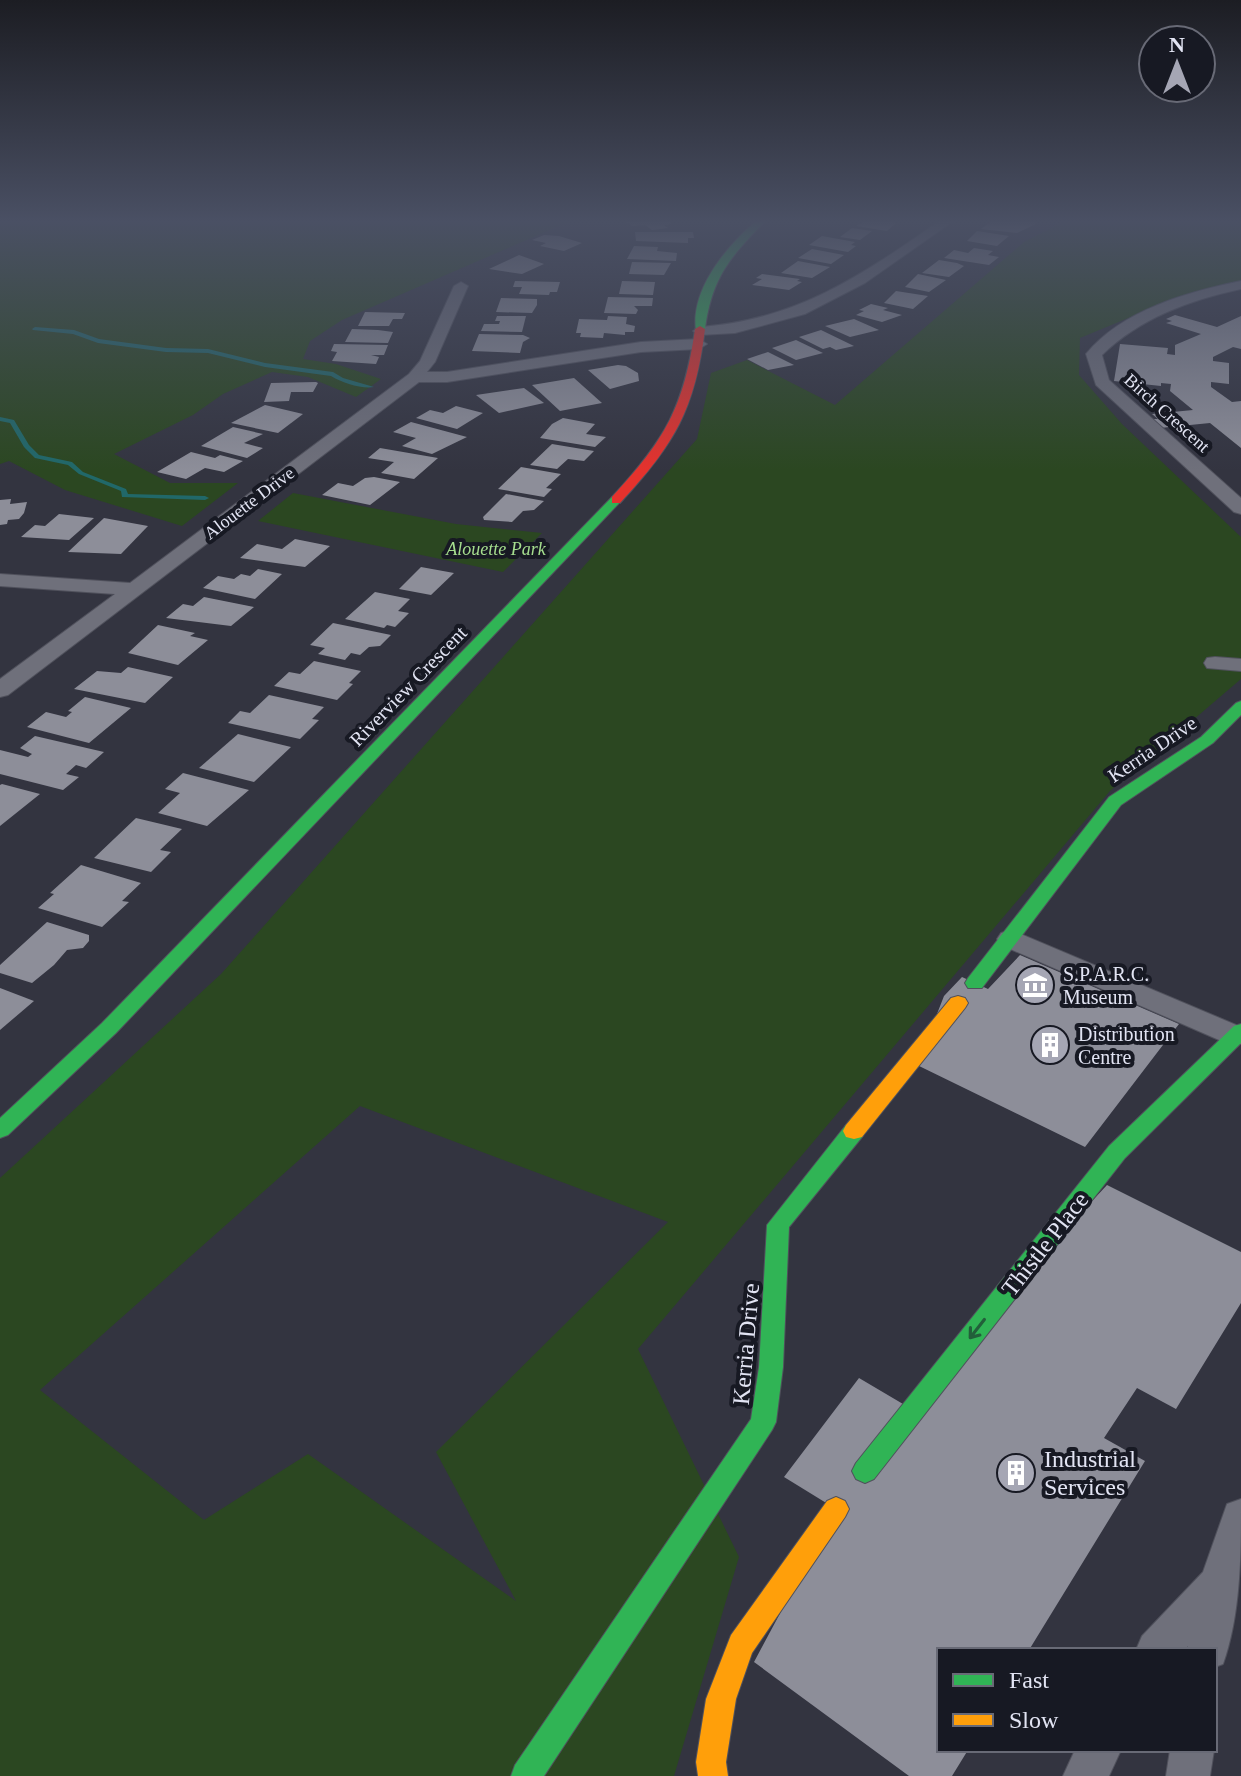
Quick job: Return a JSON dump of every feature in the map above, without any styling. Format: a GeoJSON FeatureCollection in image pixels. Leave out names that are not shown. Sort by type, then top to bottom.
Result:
{"type":"FeatureCollection","features":[{"type":"Feature","properties":{"kind":"street","name":"Alouette Drive"},"geometry":{"type":"LineString","coordinates":[[0,690],[415,377],[427,362],[453,305]]}},
{"type":"Feature","properties":{"kind":"street","name":"Riverview Crescent"},"geometry":{"type":"LineString","coordinates":[[0,1130],[109,1028],[637,480],[670,439],[682,416],[691,391],[704,305]]}},
{"type":"Feature","properties":{"kind":"street"},"geometry":{"type":"LineString","coordinates":[[415,377],[447,377],[700,338],[761,326],[813,305]]}},
{"type":"Feature","properties":{"kind":"street","name":"Birch Crescent"},"geometry":{"type":"LineString","coordinates":[[1176,305],[1129,326],[1094,354],[1102,382],[1241,508]]}},
{"type":"Feature","properties":{"kind":"street"},"geometry":{"type":"LineString","coordinates":[[0,580],[135,589]]}},
{"type":"Feature","properties":{"kind":"street"},"geometry":{"type":"LineString","coordinates":[[1215,663],[1241,665]]}},
{"type":"Feature","properties":{"kind":"street","name":"Kerria Drive"},"geometry":{"type":"LineString","coordinates":[[975,983],[1115,801],[1207,740],[1241,706]]}},
{"type":"Feature","properties":{"kind":"street"},"geometry":{"type":"LineString","coordinates":[[1011,939],[1239,1033]]}},
{"type":"Feature","properties":{"kind":"street","name":"Kerria Drive"},"geometry":{"type":"LineString","coordinates":[[526,1776],[763,1422],[771,1367],[778,1225],[958,1003]]}},
{"type":"Feature","properties":{"kind":"street","name":"Thistle Place"},"geometry":{"type":"LineString","coordinates":[[865,1471],[1117,1152],[1239,1033]]}},
{"type":"Feature","properties":{"kind":"street"},"geometry":{"type":"LineString","coordinates":[[713,1776],[711,1762],[721,1699],[741,1645],[836,1509]]}},
{"type":"Feature","properties":{"kind":"street"},"geometry":{"type":"LineString","coordinates":[[1208,1648],[1219,1583],[1241,1516]]}},
{"type":"Feature","properties":{"kind":"street"},"geometry":{"type":"LineString","coordinates":[[1159,1648],[1219,1583]]}},
{"type":"Feature","properties":{"kind":"street"},"geometry":{"type":"LineString","coordinates":[[1085,1776],[1098,1752]]}},
{"type":"Feature","properties":{"kind":"street"},"geometry":{"type":"LineString","coordinates":[[1188,1776],[1192,1752]]}},
{"type":"Feature","properties":{"kind":"green space"},"geometry":{"type":"Polygon","coordinates":[[[0,305],[377,305],[342,320],[310,341],[303,359],[336,364],[381,379],[356,397],[308,377],[272,372],[223,394],[193,415],[114,454],[170,483],[238,483],[182,526],[65,490],[9,461],[0,464],[0,305]]]}},
{"type":"Feature","properties":{"kind":"green space"},"geometry":{"type":"Polygon","coordinates":[[[951,305],[1160,305],[1080,338],[1079,375],[1122,424],[1241,537],[1241,679],[1110,791],[638,1349],[739,1557],[674,1776],[0,1776],[0,1178],[221,974],[697,439],[711,373],[747,360],[835,405],[951,305]],[[360,1106],[40,1390],[204,1520],[308,1454],[516,1601],[436,1452],[668,1222],[360,1106]]]}},
{"type":"Feature","properties":{"kind":"green space","name":"Alouette Park"},"geometry":{"type":"Polygon","coordinates":[[[293,493],[456,524],[542,533],[503,572],[258,521],[293,493]]]}},
{"type":"Feature","properties":{"kind":"building"},"geometry":{"type":"Polygon","coordinates":[[[499,305],[537,305],[532,313],[496,312],[499,305]]]}},
{"type":"Feature","properties":{"kind":"building"},"geometry":{"type":"Polygon","coordinates":[[[606,305],[652,305],[634,306],[638,310],[636,314],[604,313],[606,305]]]}},
{"type":"Feature","properties":{"kind":"building"},"geometry":{"type":"Polygon","coordinates":[[[875,305],[902,315],[882,322],[856,315],[864,311],[859,310],[875,305]]]}},
{"type":"Feature","properties":{"kind":"building"},"geometry":{"type":"Polygon","coordinates":[[[893,305],[918,305],[913,309],[893,305]]]}},
{"type":"Feature","properties":{"kind":"building"},"geometry":{"type":"Polygon","coordinates":[[[365,312],[405,313],[402,319],[393,319],[389,326],[358,326],[365,312]]]}},
{"type":"Feature","properties":{"kind":"building"},"geometry":{"type":"Polygon","coordinates":[[[1175,315],[1217,327],[1241,316],[1241,349],[1233,347],[1213,357],[1213,361],[1229,363],[1229,384],[1211,382],[1211,387],[1232,402],[1241,401],[1241,448],[1210,423],[1160,428],[1150,419],[1158,419],[1152,414],[1193,410],[1170,391],[1171,384],[1161,383],[1161,386],[1114,381],[1120,344],[1168,348],[1167,354],[1175,355],[1175,345],[1201,334],[1166,323],[1172,321],[1166,319],[1175,315]]]}},
{"type":"Feature","properties":{"kind":"building"},"geometry":{"type":"Polygon","coordinates":[[[497,316],[526,316],[522,332],[481,331],[484,324],[499,324],[500,321],[495,321],[497,316]]]}},
{"type":"Feature","properties":{"kind":"building"},"geometry":{"type":"Polygon","coordinates":[[[608,316],[627,317],[626,324],[635,326],[634,332],[625,332],[625,335],[604,333],[603,338],[580,337],[581,333],[576,333],[579,319],[607,320],[608,316]]]}},
{"type":"Feature","properties":{"kind":"building"},"geometry":{"type":"Polygon","coordinates":[[[854,319],[879,330],[850,337],[825,326],[854,319]]]}},
{"type":"Feature","properties":{"kind":"building"},"geometry":{"type":"Polygon","coordinates":[[[352,329],[393,332],[388,343],[345,342],[352,329]]]}},
{"type":"Feature","properties":{"kind":"building"},"geometry":{"type":"Polygon","coordinates":[[[821,330],[854,346],[823,349],[799,337],[821,330]]]}},
{"type":"Feature","properties":{"kind":"building"},"geometry":{"type":"Polygon","coordinates":[[[479,334],[523,335],[530,338],[523,342],[520,353],[472,351],[479,334]]]}},
{"type":"Feature","properties":{"kind":"building"},"geometry":{"type":"Polygon","coordinates":[[[796,340],[823,353],[796,360],[772,348],[796,340]]]}},
{"type":"Feature","properties":{"kind":"building"},"geometry":{"type":"Polygon","coordinates":[[[334,344],[388,345],[384,355],[371,355],[379,357],[376,364],[332,361],[337,352],[331,351],[334,344]]]}},
{"type":"Feature","properties":{"kind":"building"},"geometry":{"type":"Polygon","coordinates":[[[768,352],[794,365],[768,370],[747,359],[768,352]]]}},
{"type":"Feature","properties":{"kind":"building"},"geometry":{"type":"Polygon","coordinates":[[[618,365],[638,373],[639,381],[610,389],[588,370],[618,365]]]}},
{"type":"Feature","properties":{"kind":"building"},"geometry":{"type":"Polygon","coordinates":[[[574,378],[602,403],[560,411],[532,385],[574,378]]]}},
{"type":"Feature","properties":{"kind":"building"},"geometry":{"type":"Polygon","coordinates":[[[271,383],[318,383],[313,392],[291,392],[289,401],[264,402],[271,383]]]}},
{"type":"Feature","properties":{"kind":"building"},"geometry":{"type":"Polygon","coordinates":[[[524,388],[544,403],[499,413],[476,395],[524,388]]]}},
{"type":"Feature","properties":{"kind":"building"},"geometry":{"type":"Polygon","coordinates":[[[265,405],[303,414],[278,433],[231,423],[265,405]]]}},
{"type":"Feature","properties":{"kind":"building"},"geometry":{"type":"Polygon","coordinates":[[[456,406],[483,413],[457,429],[416,418],[430,410],[443,413],[456,406]]]}},
{"type":"Feature","properties":{"kind":"building"},"geometry":{"type":"Polygon","coordinates":[[[563,418],[595,424],[586,434],[606,437],[595,447],[540,438],[552,424],[563,418]]]}},
{"type":"Feature","properties":{"kind":"building"},"geometry":{"type":"Polygon","coordinates":[[[411,422],[467,437],[432,454],[402,446],[416,438],[393,432],[411,422]]]}},
{"type":"Feature","properties":{"kind":"building"},"geometry":{"type":"Polygon","coordinates":[[[233,427],[263,434],[244,443],[263,448],[247,458],[201,446],[233,427]]]}},
{"type":"Feature","properties":{"kind":"building"},"geometry":{"type":"Polygon","coordinates":[[[552,444],[594,451],[584,461],[568,459],[557,469],[530,465],[552,444]]]}},
{"type":"Feature","properties":{"kind":"building"},"geometry":{"type":"Polygon","coordinates":[[[380,448],[438,458],[414,479],[381,473],[394,462],[368,458],[380,448]]]}},
{"type":"Feature","properties":{"kind":"building"},"geometry":{"type":"Polygon","coordinates":[[[191,452],[243,461],[224,472],[205,468],[186,479],[157,472],[191,452]]]}},
{"type":"Feature","properties":{"kind":"building"},"geometry":{"type":"Polygon","coordinates":[[[521,467],[561,474],[546,488],[552,489],[544,497],[498,489],[521,467]]]}},
{"type":"Feature","properties":{"kind":"building"},"geometry":{"type":"Polygon","coordinates":[[[365,478],[400,482],[370,505],[322,495],[338,483],[353,486],[365,478]]]}},
{"type":"Feature","properties":{"kind":"building"},"geometry":{"type":"Polygon","coordinates":[[[506,494],[544,501],[534,510],[523,511],[512,522],[484,520],[483,517],[506,494]]]}},
{"type":"Feature","properties":{"kind":"building"},"geometry":{"type":"Polygon","coordinates":[[[11,499],[10,504],[27,502],[24,513],[19,519],[0,525],[0,500],[11,499]]]}},
{"type":"Feature","properties":{"kind":"building"},"geometry":{"type":"Polygon","coordinates":[[[59,514],[94,518],[69,540],[21,537],[35,525],[45,526],[59,514]]]}},
{"type":"Feature","properties":{"kind":"building"},"geometry":{"type":"Polygon","coordinates":[[[104,518],[148,526],[121,554],[68,552],[104,518]]]}},
{"type":"Feature","properties":{"kind":"building"},"geometry":{"type":"Polygon","coordinates":[[[295,539],[330,546],[305,567],[240,558],[257,544],[282,549],[295,539]]]}},
{"type":"Feature","properties":{"kind":"building"},"geometry":{"type":"Polygon","coordinates":[[[421,567],[454,573],[431,595],[399,589],[421,567]]]}},
{"type":"Feature","properties":{"kind":"building"},"geometry":{"type":"Polygon","coordinates":[[[258,569],[282,574],[255,599],[203,588],[218,576],[234,579],[241,574],[250,576],[258,569]]]}},
{"type":"Feature","properties":{"kind":"building"},"geometry":{"type":"Polygon","coordinates":[[[375,592],[410,599],[398,611],[409,613],[395,627],[387,625],[384,628],[345,619],[375,592]]]}},
{"type":"Feature","properties":{"kind":"building"},"geometry":{"type":"Polygon","coordinates":[[[204,597],[254,607],[231,626],[166,618],[183,604],[193,606],[204,597]]]}},
{"type":"Feature","properties":{"kind":"building"},"geometry":{"type":"Polygon","coordinates":[[[333,623],[391,635],[380,646],[369,647],[360,655],[351,653],[345,660],[318,654],[325,648],[310,645],[333,623]]]}},
{"type":"Feature","properties":{"kind":"building"},"geometry":{"type":"Polygon","coordinates":[[[158,625],[195,633],[190,636],[208,640],[178,665],[128,653],[158,625]]]}},
{"type":"Feature","properties":{"kind":"building"},"geometry":{"type":"Polygon","coordinates":[[[314,661],[361,671],[337,700],[274,686],[289,672],[300,674],[314,661]]]}},
{"type":"Feature","properties":{"kind":"building"},"geometry":{"type":"Polygon","coordinates":[[[128,667],[173,677],[145,703],[74,689],[97,671],[121,673],[128,667]]]}},
{"type":"Feature","properties":{"kind":"building"},"geometry":{"type":"Polygon","coordinates":[[[269,695],[324,707],[312,719],[319,720],[300,739],[228,723],[240,711],[250,713],[269,695]]]}},
{"type":"Feature","properties":{"kind":"building"},"geometry":{"type":"Polygon","coordinates":[[[85,697],[131,708],[89,743],[27,727],[46,712],[66,717],[72,712],[68,711],[85,697]]]}},
{"type":"Feature","properties":{"kind":"building"},"geometry":{"type":"Polygon","coordinates":[[[238,734],[291,747],[254,782],[199,768],[238,734]]]}},
{"type":"Feature","properties":{"kind":"building"},"geometry":{"type":"Polygon","coordinates":[[[35,736],[104,752],[86,768],[76,765],[66,774],[79,777],[63,790],[0,774],[0,750],[28,757],[32,754],[20,748],[35,736]]]}},
{"type":"Feature","properties":{"kind":"building"},"geometry":{"type":"Polygon","coordinates":[[[183,773],[249,790],[207,826],[158,813],[180,793],[165,789],[183,773]]]}},
{"type":"Feature","properties":{"kind":"building"},"geometry":{"type":"Polygon","coordinates":[[[0,785],[40,794],[0,826],[0,785]]]}},
{"type":"Feature","properties":{"kind":"building"},"geometry":{"type":"Polygon","coordinates":[[[136,818],[182,829],[160,850],[171,852],[151,872],[94,858],[136,818]]]}},
{"type":"Feature","properties":{"kind":"building"},"geometry":{"type":"Polygon","coordinates":[[[81,865],[141,883],[122,901],[129,902],[102,927],[38,908],[81,865]]]}},
{"type":"Feature","properties":{"kind":"building"},"geometry":{"type":"Polygon","coordinates":[[[47,922],[89,935],[89,941],[83,948],[67,950],[32,983],[0,973],[0,965],[47,922]]]}},
{"type":"Feature","properties":{"kind":"building","name":"Distribution Centre"},"geometry":{"type":"Polygon","coordinates":[[[1020,955],[1179,1024],[1085,1147],[917,1065],[944,996],[962,977],[988,989],[1020,955]]]}},
{"type":"Feature","properties":{"kind":"building"},"geometry":{"type":"Polygon","coordinates":[[[0,988],[34,1001],[0,1030],[0,988]]]}},
{"type":"Feature","properties":{"kind":"building","name":"Industrial Services"},"geometry":{"type":"Polygon","coordinates":[[[1107,1185],[1241,1252],[1241,1303],[1176,1409],[1137,1388],[1104,1438],[1145,1461],[1030,1648],[937,1648],[937,1752],[967,1752],[952,1776],[909,1776],[754,1662],[836,1509],[784,1477],[859,1378],[903,1404],[1107,1185]]]}},
{"type":"Feature","properties":{"kind":"waterway"},"geometry":{"type":"LineString","coordinates":[[35,329],[74,332],[98,341],[166,350],[208,351],[265,365],[333,374],[371,387]]}},
{"type":"Feature","properties":{"kind":"waterway"},"geometry":{"type":"LineString","coordinates":[[0,419],[12,421],[26,446],[37,457],[70,463],[81,473],[124,490],[124,496],[205,498]]}},
{"type":"Feature","properties":{"kind":"traffic: fast"},"geometry":{"type":"LineString","coordinates":[[700,329],[704,305]]}},
{"type":"Feature","properties":{"kind":"traffic: fast"},"geometry":{"type":"LineString","coordinates":[[0,1130],[109,1028],[616,500]]}},
{"type":"Feature","properties":{"kind":"traffic: fast"},"geometry":{"type":"LineString","coordinates":[[975,983],[1115,801],[1207,740],[1241,706]]}},
{"type":"Feature","properties":{"kind":"traffic: fast"},"geometry":{"type":"LineString","coordinates":[[865,1471],[1117,1152],[1241,1031]]}},
{"type":"Feature","properties":{"kind":"traffic: fast"},"geometry":{"type":"LineString","coordinates":[[526,1776],[763,1422],[771,1367],[778,1225],[854,1131]]}},
{"type":"Feature","properties":{"kind":"traffic: slow"},"geometry":{"type":"LineString","coordinates":[[854,1131],[958,1003]]}},
{"type":"Feature","properties":{"kind":"traffic: slow"},"geometry":{"type":"LineString","coordinates":[[713,1776],[711,1762],[721,1699],[741,1645],[836,1509]]}},
{"type":"Feature","properties":{"kind":"traffic: jam"},"geometry":{"type":"LineString","coordinates":[[616,500],[651,460],[676,424],[691,383],[700,329]]}},
{"type":"Feature","properties":{"kind":"place","name":"S.P.A.R.C. Museum"},"geometry":{"type":"Point","coordinates":[1035,985]}},
{"type":"Feature","properties":{"kind":"place","name":"Distribution Centre"},"geometry":{"type":"Point","coordinates":[1050,1045]}},
{"type":"Feature","properties":{"kind":"place","name":"Industrial Services"},"geometry":{"type":"Point","coordinates":[1016,1473]}}]}
